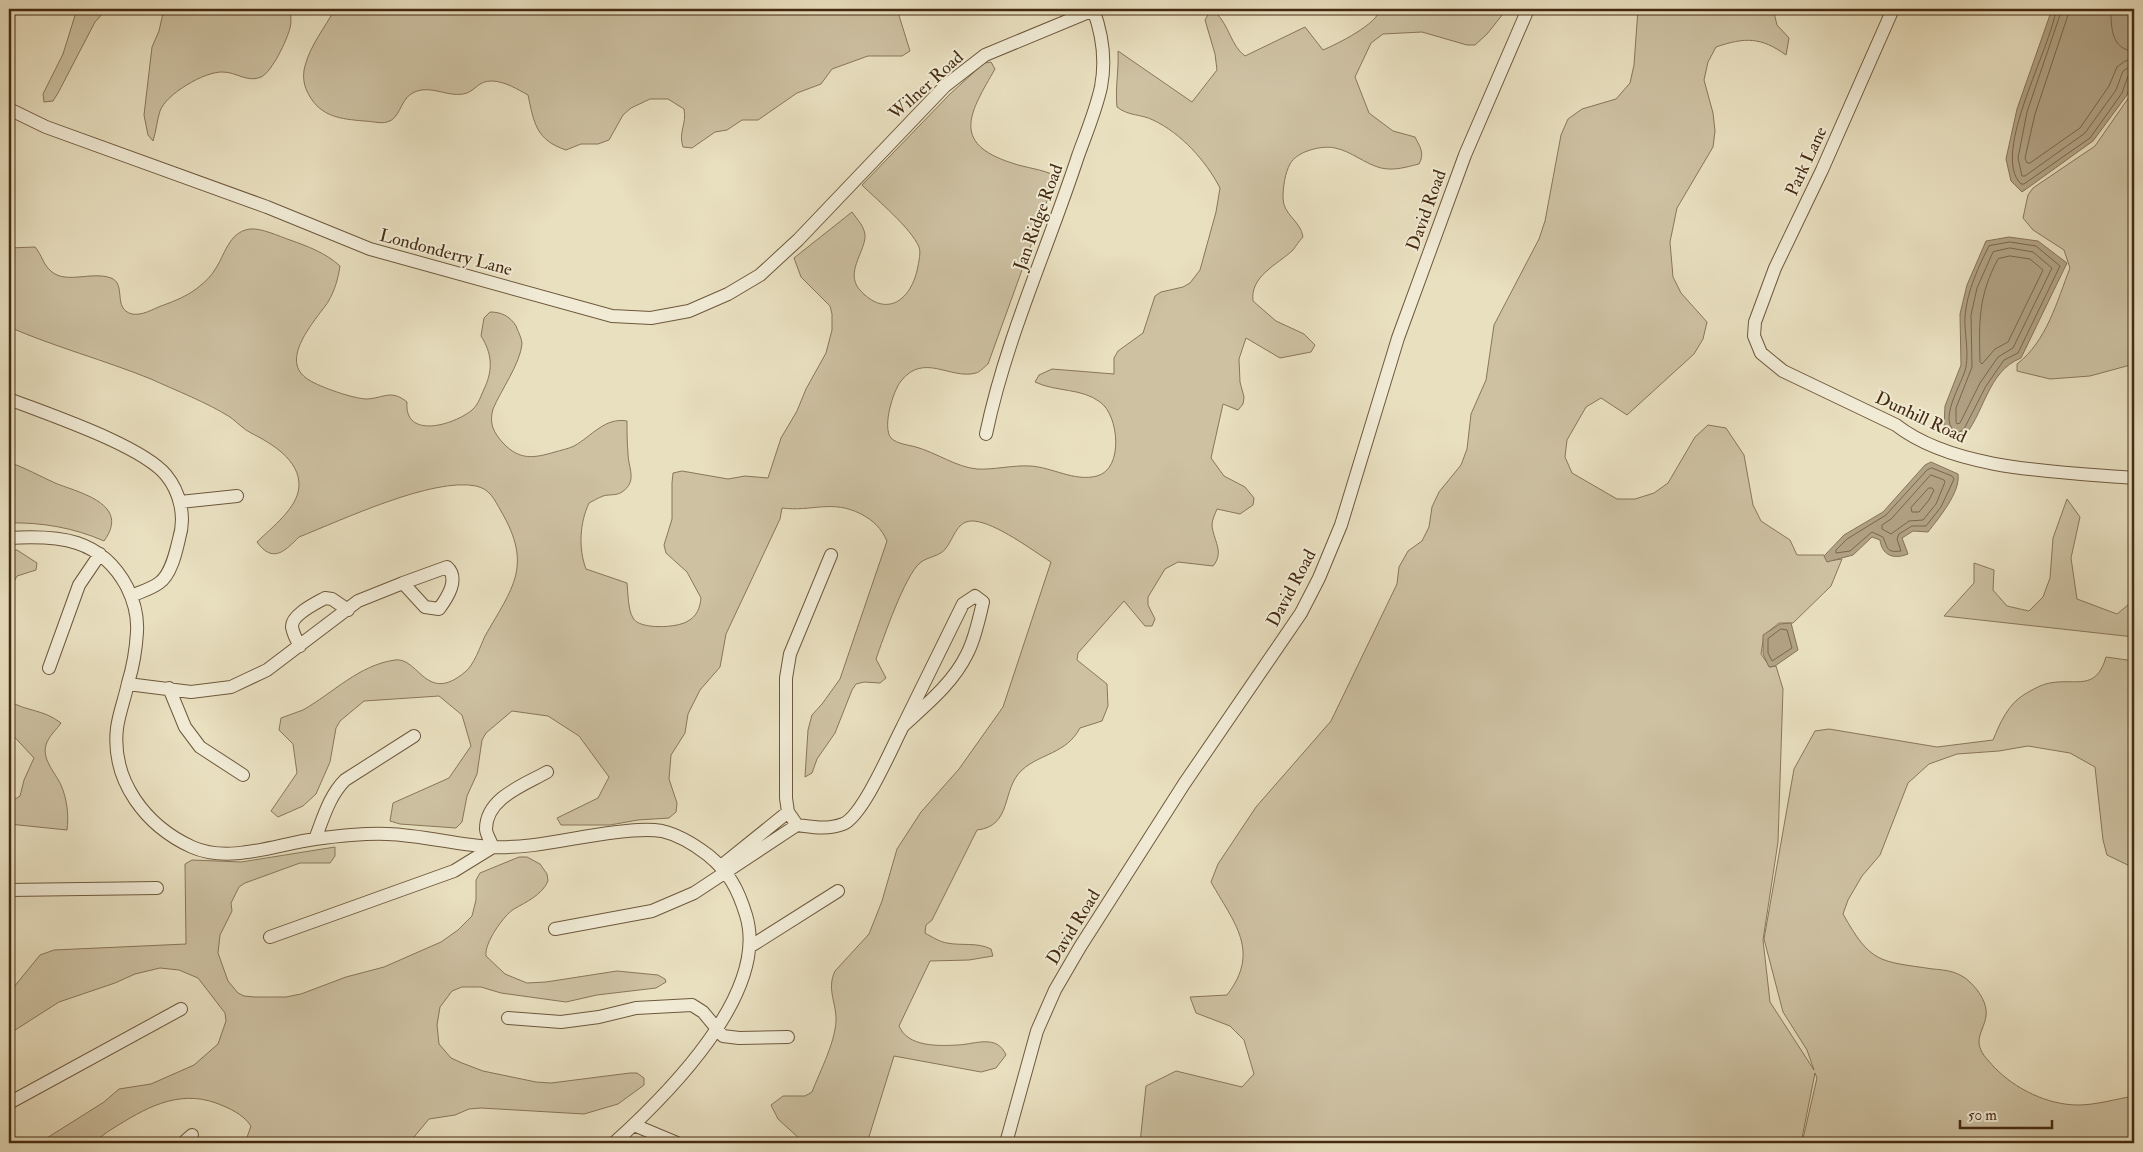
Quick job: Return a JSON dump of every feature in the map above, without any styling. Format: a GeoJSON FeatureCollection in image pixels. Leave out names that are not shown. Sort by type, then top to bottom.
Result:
{"type":"FeatureCollection","features":[{"type":"Feature","properties":{"kind":"street","name":"Wilner Road"},"geometry":{"type":"LineString","coordinates":[[849,186],[945,86],[985,55],[1095,9]]}},
{"type":"Feature","properties":{"kind":"street","name":"Jan Ridge Road"},"geometry":{"type":"LineString","coordinates":[[986,434],[993,403],[1024,308],[1063,202],[1101,87],[1103,59],[1100,29],[1095,9]]}},
{"type":"Feature","properties":{"kind":"street","name":"David Road"},"geometry":{"type":"LineString","coordinates":[[1006,1143],[1037,1031],[1055,990],[1080,947],[1184,784],[1296,621],[1319,578],[1341,525],[1398,338],[1465,155],[1528,9]]}},
{"type":"Feature","properties":{"kind":"street","name":"Park Lane"},"geometry":{"type":"LineString","coordinates":[[1754,330],[1755,322],[1775,268],[1822,170],[1893,9]]}},
{"type":"Feature","properties":{"kind":"street","name":"Londonderry Lane"},"geometry":{"type":"LineString","coordinates":[[9,109],[46,127],[267,207],[370,249],[612,316],[651,318],[689,311],[728,294],[760,275],[798,240],[849,186]]}},
{"type":"Feature","properties":{"kind":"street","name":"Dunhill Road"},"geometry":{"type":"LineString","coordinates":[[1754,330],[1754,336],[1761,353],[1783,371],[1928,443],[1976,460],[2011,466],[2134,478]]}},
{"type":"Feature","properties":{"kind":"street"},"geometry":{"type":"LineString","coordinates":[[9,399],[96,434],[144,456],[165,474],[180,497],[182,530],[167,572],[160,583],[131,596]]}},
{"type":"Feature","properties":{"kind":"street"},"geometry":{"type":"LineString","coordinates":[[180,502],[237,496]]}},
{"type":"Feature","properties":{"kind":"street"},"geometry":{"type":"LineString","coordinates":[[9,538],[44,536],[75,541],[100,554],[121,577],[131,596],[138,629],[128,684],[117,725],[116,744],[119,763],[127,787],[140,808],[155,824],[175,838],[196,849],[220,853],[240,852],[315,839],[386,834],[493,847],[528,845],[627,830],[660,831],[678,836],[699,848],[724,869],[744,907],[751,930],[751,946],[746,971],[737,992],[716,1029],[682,1077],[614,1143]]}},
{"type":"Feature","properties":{"kind":"street"},"geometry":{"type":"LineString","coordinates":[[49,668],[79,585],[100,554]]}},
{"type":"Feature","properties":{"kind":"street"},"geometry":{"type":"LineString","coordinates":[[797,825],[788,812],[785,747],[786,678],[790,654],[830,555]]}},
{"type":"Feature","properties":{"kind":"street"},"geometry":{"type":"LineString","coordinates":[[128,684],[191,692],[231,687],[267,670],[358,601],[403,584]]}},
{"type":"Feature","properties":{"kind":"street"},"geometry":{"type":"LineString","coordinates":[[724,869],[797,825],[820,829],[844,823],[855,814],[868,794],[903,726],[963,604],[975,596],[983,602],[968,653],[956,673],[940,692],[903,726]]}},
{"type":"Feature","properties":{"kind":"street"},"geometry":{"type":"LineString","coordinates":[[300,646],[292,627],[300,612],[325,598],[332,599],[348,610]]}},
{"type":"Feature","properties":{"kind":"street"},"geometry":{"type":"LineString","coordinates":[[169,688],[185,727],[200,747],[244,775]]}},
{"type":"Feature","properties":{"kind":"street"},"geometry":{"type":"LineString","coordinates":[[315,839],[329,802],[338,787],[345,780],[414,736]]}},
{"type":"Feature","properties":{"kind":"street"},"geometry":{"type":"LineString","coordinates":[[493,847],[486,830],[489,816],[496,803],[504,796],[546,772]]}},
{"type":"Feature","properties":{"kind":"street"},"geometry":{"type":"LineString","coordinates":[[555,929],[652,911],[694,893],[788,812]]}},
{"type":"Feature","properties":{"kind":"street"},"geometry":{"type":"LineString","coordinates":[[270,938],[454,871],[493,847]]}},
{"type":"Feature","properties":{"kind":"street"},"geometry":{"type":"LineString","coordinates":[[9,890],[157,888]]}},
{"type":"Feature","properties":{"kind":"street"},"geometry":{"type":"LineString","coordinates":[[751,946],[838,891]]}},
{"type":"Feature","properties":{"kind":"street"},"geometry":{"type":"LineString","coordinates":[[508,1018],[561,1022],[600,1017],[636,1008],[692,1005],[703,1012],[723,1036],[739,1038],[788,1037]]}},
{"type":"Feature","properties":{"kind":"street"},"geometry":{"type":"LineString","coordinates":[[9,1103],[181,1009]]}},
{"type":"Feature","properties":{"kind":"street"},"geometry":{"type":"LineString","coordinates":[[634,1125],[677,1143]]}},
{"type":"Feature","properties":{"kind":"shaded area"},"geometry":{"type":"Polygon","coordinates":[[[77,9],[107,9],[95,22],[53,101],[44,102],[43,94],[63,54],[77,9]]]}},
{"type":"Feature","properties":{"kind":"shaded area"},"geometry":{"type":"Polygon","coordinates":[[[158,9],[291,9],[291,23],[286,40],[270,69],[265,74],[256,79],[251,79],[223,72],[206,75],[197,79],[178,91],[164,104],[160,111],[153,141],[148,135],[144,115],[152,47],[159,31],[163,13],[158,9]]]}},
{"type":"Feature","properties":{"kind":"shaded area"},"geometry":{"type":"Polygon","coordinates":[[[335,9],[897,9],[910,51],[902,56],[868,56],[832,69],[821,84],[797,93],[758,120],[742,120],[727,130],[715,132],[692,148],[683,147],[684,109],[668,99],[650,99],[631,108],[623,115],[609,140],[598,144],[581,144],[566,150],[556,146],[542,136],[532,114],[528,95],[511,86],[493,81],[483,82],[471,91],[463,94],[450,94],[430,90],[417,91],[407,97],[395,117],[385,123],[332,116],[319,108],[309,95],[305,85],[304,74],[310,51],[335,9]]]}},
{"type":"Feature","properties":{"kind":"shaded area"},"geometry":{"type":"Polygon","coordinates":[[[1380,9],[1507,9],[1487,34],[1475,45],[1467,45],[1422,32],[1383,34],[1371,43],[1355,77],[1369,113],[1393,131],[1415,137],[1422,153],[1419,164],[1386,169],[1369,164],[1347,152],[1323,147],[1304,152],[1293,159],[1290,164],[1284,185],[1284,204],[1302,231],[1303,237],[1293,250],[1260,278],[1253,292],[1253,301],[1276,321],[1304,334],[1315,345],[1311,352],[1280,358],[1246,338],[1239,359],[1240,382],[1244,397],[1243,404],[1238,410],[1223,404],[1211,458],[1224,476],[1245,487],[1254,498],[1253,505],[1240,514],[1217,509],[1212,525],[1218,556],[1213,566],[1178,562],[1165,569],[1148,597],[1148,605],[1155,619],[1152,626],[1145,626],[1124,601],[1078,653],[1077,660],[1107,684],[1108,706],[1102,721],[1080,728],[1068,743],[1029,764],[1022,770],[1011,787],[1002,814],[996,822],[988,827],[977,830],[932,920],[926,925],[925,933],[939,940],[953,944],[986,947],[991,949],[993,956],[969,960],[930,961],[899,1026],[903,1033],[916,1042],[932,1045],[992,1042],[1002,1048],[1006,1055],[996,1068],[981,1072],[894,1056],[867,1143],[801,1143],[801,1140],[778,1119],[771,1105],[783,1096],[805,1096],[812,1092],[831,1045],[836,1026],[832,989],[835,971],[869,934],[882,901],[897,849],[921,812],[959,769],[1003,707],[1051,562],[1014,538],[983,523],[968,521],[960,526],[943,551],[920,563],[901,593],[876,659],[886,678],[880,683],[864,682],[856,684],[835,733],[817,759],[812,773],[805,777],[808,730],[812,715],[840,679],[887,541],[873,522],[861,514],[850,510],[840,507],[782,508],[780,519],[726,634],[720,667],[700,690],[688,714],[685,733],[671,755],[669,779],[677,803],[676,812],[669,818],[638,820],[610,825],[561,825],[557,818],[598,798],[609,777],[579,736],[548,716],[512,711],[486,733],[482,740],[477,774],[467,796],[462,822],[456,828],[400,824],[390,821],[393,803],[449,778],[471,746],[462,715],[439,696],[364,701],[340,721],[336,728],[330,762],[316,794],[303,806],[278,817],[271,811],[297,773],[293,744],[279,730],[281,718],[303,710],[347,680],[382,663],[395,660],[403,661],[432,682],[441,684],[452,681],[471,665],[504,604],[516,576],[516,547],[511,530],[501,511],[491,495],[481,487],[458,485],[436,488],[387,502],[299,537],[284,551],[279,553],[268,552],[257,542],[289,509],[298,494],[298,477],[290,460],[275,447],[245,430],[230,417],[211,406],[151,379],[9,327],[9,248],[35,247],[47,266],[58,275],[65,277],[104,276],[111,278],[118,285],[121,302],[126,311],[132,314],[140,314],[177,300],[192,292],[211,275],[228,246],[237,235],[250,229],[260,230],[316,250],[340,266],[336,284],[328,302],[302,341],[297,362],[300,372],[314,383],[354,397],[367,399],[392,395],[401,398],[407,402],[408,414],[413,421],[422,425],[432,426],[464,416],[472,410],[480,399],[488,380],[490,367],[489,355],[481,336],[484,318],[490,312],[505,315],[516,326],[522,344],[518,360],[493,409],[491,419],[494,431],[503,443],[515,453],[534,457],[572,447],[599,428],[612,422],[627,421],[630,483],[620,493],[603,496],[589,503],[581,535],[583,561],[586,569],[627,583],[630,611],[637,622],[643,625],[659,627],[676,625],[694,617],[699,608],[701,598],[687,572],[666,553],[664,545],[672,519],[673,473],[682,471],[728,479],[745,476],[768,478],[781,438],[797,411],[806,389],[826,353],[832,330],[830,306],[801,277],[794,258],[852,212],[861,224],[865,234],[864,244],[856,264],[855,283],[869,298],[879,303],[888,304],[896,302],[904,296],[915,278],[920,256],[919,247],[909,231],[862,185],[950,94],[984,63],[991,62],[995,69],[973,112],[971,124],[973,136],[979,146],[992,155],[1012,163],[1056,176],[988,364],[978,372],[966,374],[928,368],[919,368],[910,373],[901,381],[892,401],[888,418],[889,433],[896,442],[916,447],[969,468],[1030,466],[1071,476],[1097,476],[1106,471],[1112,463],[1115,453],[1115,429],[1106,409],[1100,402],[1085,394],[1035,382],[1039,375],[1052,369],[1114,374],[1114,358],[1118,351],[1143,333],[1155,296],[1161,292],[1183,287],[1190,283],[1200,270],[1216,212],[1220,188],[1200,158],[1173,132],[1153,120],[1126,112],[1117,107],[1118,51],[1192,102],[1217,70],[1215,54],[1205,20],[1209,13],[1216,13],[1224,23],[1236,47],[1245,56],[1305,27],[1323,50],[1365,27],[1378,15],[1380,9]]]}},
{"type":"Feature","properties":{"kind":"shaded area"},"geometry":{"type":"Polygon","coordinates":[[[1638,9],[1773,9],[1777,25],[1789,38],[1786,55],[1761,42],[1744,40],[1716,47],[1708,62],[1704,80],[1713,113],[1715,131],[1713,147],[1677,208],[1670,242],[1673,277],[1681,293],[1707,322],[1703,339],[1694,354],[1627,415],[1601,398],[1586,407],[1567,440],[1565,457],[1572,473],[1617,499],[1635,499],[1654,493],[1668,483],[1695,437],[1708,425],[1726,428],[1744,455],[1753,505],[1761,521],[1790,540],[1797,555],[1824,555],[1828,561],[1842,559],[1831,586],[1793,623],[1779,623],[1764,635],[1761,654],[1770,667],[1776,666],[1783,689],[1778,842],[1763,940],[1770,1002],[1814,1070],[1807,1050],[1783,1012],[1764,939],[1794,769],[1815,731],[1829,729],[1937,747],[1993,740],[2009,708],[2019,698],[2031,691],[2050,683],[2091,679],[2102,668],[2106,657],[2134,661],[2134,868],[2107,855],[2103,840],[2095,767],[2070,753],[2028,746],[1999,751],[1957,754],[1929,764],[1908,783],[1880,855],[1862,876],[1848,900],[1843,914],[1861,943],[1878,957],[1900,964],[1950,971],[1969,981],[1983,1000],[1986,1011],[1979,1039],[1980,1049],[2002,1075],[2022,1089],[2044,1099],[2078,1105],[2134,1096],[2134,1143],[1802,1143],[1817,1078],[1815,1073],[1801,1143],[1140,1143],[1146,1086],[1176,1071],[1242,1087],[1254,1074],[1244,1040],[1230,1026],[1196,1013],[1190,997],[1227,995],[1237,979],[1242,965],[1243,951],[1240,937],[1235,924],[1211,882],[1218,864],[1256,807],[1331,721],[1397,584],[1399,567],[1408,551],[1422,541],[1429,527],[1432,507],[1439,492],[1461,465],[1467,449],[1471,414],[1486,380],[1494,325],[1539,239],[1545,221],[1561,135],[1568,119],[1582,109],[1616,99],[1630,83],[1634,65],[1638,9]]]}},
{"type":"Feature","properties":{"kind":"shaded area"},"geometry":{"type":"Polygon","coordinates":[[[2134,90],[2134,364],[2090,376],[2050,379],[2017,371],[2017,364],[2027,355],[2044,332],[2070,268],[2064,250],[2033,230],[2023,218],[2028,195],[2033,188],[2095,146],[2134,90]]]}},
{"type":"Feature","properties":{"kind":"shaded area"},"geometry":{"type":"Polygon","coordinates":[[[9,462],[99,502],[107,509],[111,518],[111,528],[104,541],[93,536],[58,527],[9,523],[9,462]]]}},
{"type":"Feature","properties":{"kind":"shaded area"},"geometry":{"type":"Polygon","coordinates":[[[2067,499],[2080,517],[2071,558],[2077,599],[2117,614],[2134,600],[2134,637],[1944,616],[1974,583],[1974,563],[1994,570],[1993,590],[2007,606],[2029,611],[2043,597],[2050,578],[2053,538],[2067,499]]]}},
{"type":"Feature","properties":{"kind":"shaded area"},"geometry":{"type":"Polygon","coordinates":[[[17,550],[37,563],[36,570],[17,576],[9,591],[9,551],[17,550]]]}},
{"type":"Feature","properties":{"kind":"shaded area"},"geometry":{"type":"Polygon","coordinates":[[[9,701],[48,715],[61,723],[48,739],[45,754],[65,796],[68,813],[67,830],[9,824],[9,803],[20,796],[24,780],[34,758],[9,731],[9,701]]]}},
{"type":"Feature","properties":{"kind":"shaded area"},"geometry":{"type":"Polygon","coordinates":[[[335,847],[335,856],[330,863],[300,863],[245,883],[239,887],[231,903],[232,911],[220,935],[218,953],[228,981],[238,993],[244,996],[255,997],[286,997],[301,994],[346,977],[384,967],[441,942],[458,930],[472,916],[476,900],[476,880],[480,873],[519,857],[527,857],[540,864],[547,874],[548,881],[538,894],[510,912],[491,937],[486,950],[486,956],[505,974],[527,983],[546,982],[617,971],[658,975],[665,979],[666,982],[656,988],[597,995],[566,1002],[501,993],[481,987],[462,987],[452,991],[440,1007],[437,1025],[439,1044],[451,1058],[462,1063],[483,1071],[536,1082],[551,1083],[637,1073],[644,1078],[644,1085],[618,1104],[584,1114],[481,1108],[469,1109],[455,1115],[429,1119],[409,1143],[245,1143],[251,1126],[240,1115],[216,1103],[188,1098],[161,1103],[149,1108],[89,1143],[39,1143],[104,1102],[119,1089],[151,1084],[194,1065],[218,1044],[226,1021],[225,1013],[198,978],[179,970],[160,968],[135,974],[115,983],[59,1002],[9,1034],[9,993],[40,955],[54,950],[186,944],[185,864],[192,860],[241,862],[335,847]]]}},
{"type":"Feature","properties":{"kind":"water"},"geometry":{"type":"Polygon","coordinates":[[[2052,9],[2130,9],[2130,26],[2134,39],[2134,71],[2127,95],[2093,141],[2022,192],[2011,181],[2006,159],[2017,109],[2052,9]]]}},
{"type":"Feature","properties":{"kind":"water"},"geometry":{"type":"Polygon","coordinates":[[[2009,237],[2038,241],[2067,263],[2021,358],[2000,373],[1976,419],[1961,440],[1950,435],[1944,425],[1945,406],[1961,365],[1960,314],[1967,285],[1986,241],[2009,237]]]}},
{"type":"Feature","properties":{"kind":"water"},"geometry":{"type":"Polygon","coordinates":[[[1931,462],[1958,474],[1956,489],[1948,505],[1928,532],[1913,531],[1902,538],[1908,554],[1903,556],[1889,555],[1883,549],[1880,540],[1872,537],[1853,555],[1827,562],[1824,556],[1844,535],[1883,512],[1925,465],[1931,462]]]}},
{"type":"Feature","properties":{"kind":"water"},"geometry":{"type":"Polygon","coordinates":[[[1791,623],[1798,650],[1775,666],[1769,667],[1763,654],[1763,635],[1780,624],[1791,623]]]}}]}
